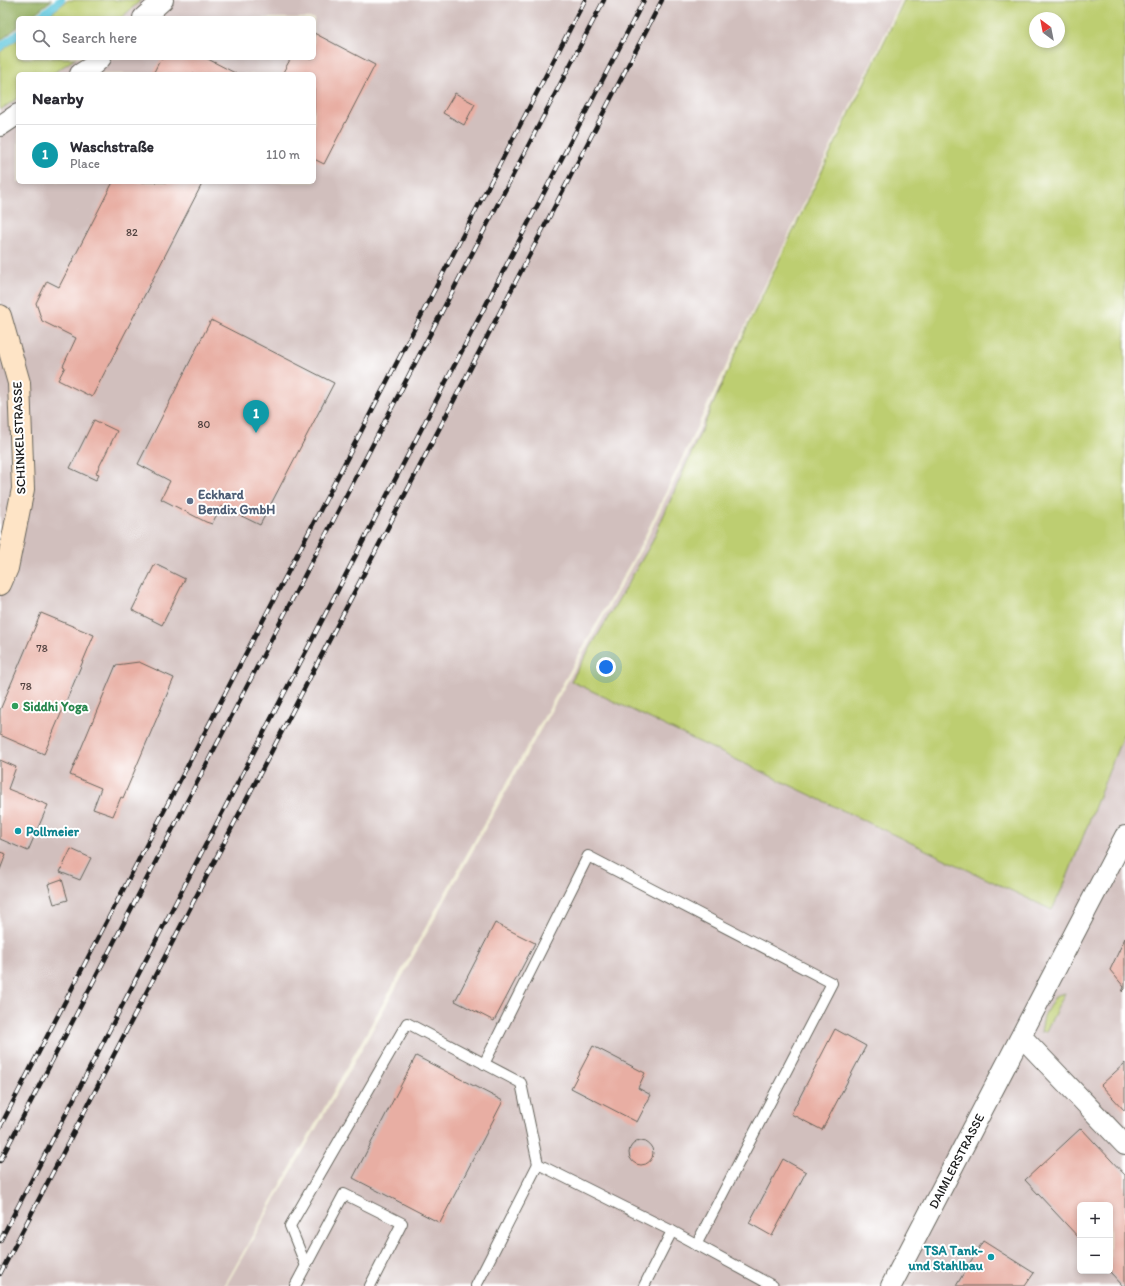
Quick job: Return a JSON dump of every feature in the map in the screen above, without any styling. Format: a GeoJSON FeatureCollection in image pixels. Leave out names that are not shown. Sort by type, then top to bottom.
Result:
{"type":"FeatureCollection","features":[{"type":"Feature","properties":{"kind":"street"},"geometry":{"type":"LineString","coordinates":[[145,16],[163,0]]}},
{"type":"Feature","properties":{"kind":"street"},"geometry":{"type":"LineString","coordinates":[[83,72],[99,60]]}},
{"type":"Feature","properties":{"kind":"street"},"geometry":{"type":"LineString","coordinates":[[0,126],[16,115]]}},
{"type":"Feature","properties":{"kind":"street","name":"SCHINKELSTRASSE"},"geometry":{"type":"LineString","coordinates":[[0,316],[19,383],[23,489],[6,568],[0,584]]}},
{"type":"Feature","properties":{"kind":"street","name":"DAIMLERSTRASSE"},"geometry":{"type":"LineString","coordinates":[[892,1286],[1125,836]]}},
{"type":"Feature","properties":{"kind":"street"},"geometry":{"type":"LineString","coordinates":[[1022,1037],[1125,1145]]}},
{"type":"Feature","properties":{"kind":"lane"},"geometry":{"type":"LineString","coordinates":[[484,1064],[588,856],[832,983],[696,1244]]}},
{"type":"Feature","properties":{"kind":"lane"},"geometry":{"type":"LineString","coordinates":[[306,1266],[290,1226],[407,1024],[521,1083],[538,1164],[476,1286]]}},
{"type":"Feature","properties":{"kind":"lane"},"geometry":{"type":"LineString","coordinates":[[538,1164],[696,1244],[773,1286]]}},
{"type":"Feature","properties":{"kind":"lane"},"geometry":{"type":"LineString","coordinates":[[295,1286],[344,1194],[402,1224],[370,1286]]}},
{"type":"Feature","properties":{"kind":"lane"},"geometry":{"type":"LineString","coordinates":[[644,1286],[672,1232]]}},
{"type":"Feature","properties":{"kind":"shaded area"},"geometry":{"type":"Polygon","coordinates":[[[141,0],[901,0],[641,544],[224,1286],[0,1286],[0,111],[16,99],[16,184],[316,184],[316,72],[56,72],[73,60],[316,60],[316,16],[123,16],[141,0]]]}},
{"type":"Feature","properties":{"kind":"shaded area"},"geometry":{"type":"Polygon","coordinates":[[[905,0],[1125,0],[1125,1286],[226,1286],[359,1054],[644,545],[905,0]]]}},
{"type":"Feature","properties":{"kind":"green space"},"geometry":{"type":"Polygon","coordinates":[[[0,0],[52,0],[32,16],[16,16],[16,29],[0,41],[0,0]]]}},
{"type":"Feature","properties":{"kind":"green space"},"geometry":{"type":"Polygon","coordinates":[[[68,0],[141,0],[123,16],[48,16],[68,0]]]}},
{"type":"Feature","properties":{"kind":"green space"},"geometry":{"type":"Polygon","coordinates":[[[904,0],[1125,0],[1125,730],[1066,880],[1052,910],[571,681],[651,544],[749,323],[904,0]]]}},
{"type":"Feature","properties":{"kind":"green space"},"geometry":{"type":"Polygon","coordinates":[[[16,40],[16,60],[73,60],[55,72],[16,72],[16,99],[0,110],[0,52],[16,40]]]}},
{"type":"Feature","properties":{"kind":"green space"},"geometry":{"type":"Polygon","coordinates":[[[1065,993],[1046,1031],[1041,1032],[1044,1016],[1055,996],[1065,993]]]}},
{"type":"Feature","properties":{"kind":"building"},"geometry":{"type":"Polygon","coordinates":[[[316,34],[375,65],[324,164],[316,160],[316,72],[283,72],[290,60],[316,60],[316,34]]]}},
{"type":"Feature","properties":{"kind":"building"},"geometry":{"type":"Polygon","coordinates":[[[161,60],[210,60],[233,72],[154,72],[161,60]]]}},
{"type":"Feature","properties":{"kind":"building"},"geometry":{"type":"Polygon","coordinates":[[[455,93],[475,104],[464,125],[443,113],[455,93]]]}},
{"type":"Feature","properties":{"kind":"building"},"geometry":{"type":"Polygon","coordinates":[[[112,184],[202,184],[92,397],[58,380],[65,367],[63,366],[76,338],[42,321],[36,303],[47,281],[59,287],[112,184]]]}},
{"type":"Feature","properties":{"kind":"building"},"geometry":{"type":"Polygon","coordinates":[[[211,320],[334,383],[260,525],[221,506],[212,524],[206,522],[161,499],[170,481],[138,464],[211,320]]]}},
{"type":"Feature","properties":{"kind":"building"},"geometry":{"type":"Polygon","coordinates":[[[94,420],[117,431],[96,473],[99,474],[96,480],[70,468],[94,420]]]}},
{"type":"Feature","properties":{"kind":"building"},"geometry":{"type":"Polygon","coordinates":[[[155,564],[185,579],[162,625],[132,610],[155,564]]]}},
{"type":"Feature","properties":{"kind":"building"},"geometry":{"type":"Polygon","coordinates":[[[41,613],[94,635],[44,754],[0,735],[0,710],[41,613]]]}},
{"type":"Feature","properties":{"kind":"building"},"geometry":{"type":"Polygon","coordinates":[[[139,662],[174,678],[123,798],[121,797],[113,816],[93,809],[101,788],[70,775],[116,665],[139,662]]]}},
{"type":"Feature","properties":{"kind":"building"},"geometry":{"type":"Polygon","coordinates":[[[0,760],[16,767],[8,789],[48,805],[28,851],[0,839],[0,760]]]}},
{"type":"Feature","properties":{"kind":"building"},"geometry":{"type":"Polygon","coordinates":[[[71,849],[91,858],[80,880],[60,872],[71,849]]]}},
{"type":"Feature","properties":{"kind":"building"},"geometry":{"type":"Polygon","coordinates":[[[0,852],[6,854],[0,870],[0,852]]]}},
{"type":"Feature","properties":{"kind":"building"},"geometry":{"type":"Polygon","coordinates":[[[62,879],[68,900],[54,904],[48,884],[62,879]]]}},
{"type":"Feature","properties":{"kind":"building"},"geometry":{"type":"Polygon","coordinates":[[[495,923],[535,943],[494,1021],[455,1001],[495,923]]]}},
{"type":"Feature","properties":{"kind":"building"},"geometry":{"type":"Polygon","coordinates":[[[1125,938],[1125,989],[1122,992],[1124,987],[1110,970],[1125,938]]]}},
{"type":"Feature","properties":{"kind":"building"},"geometry":{"type":"Polygon","coordinates":[[[835,1029],[866,1046],[822,1130],[791,1114],[835,1029]]]}},
{"type":"Feature","properties":{"kind":"building"},"geometry":{"type":"Polygon","coordinates":[[[593,1046],[645,1073],[638,1088],[651,1095],[637,1122],[571,1088],[593,1046]]]}},
{"type":"Feature","properties":{"kind":"building"},"geometry":{"type":"Polygon","coordinates":[[[416,1056],[503,1101],[440,1223],[353,1178],[416,1056]]]}},
{"type":"Feature","properties":{"kind":"building"},"geometry":{"type":"Polygon","coordinates":[[[1125,1063],[1125,1111],[1101,1085],[1125,1063]]]}},
{"type":"Feature","properties":{"kind":"building"},"geometry":{"type":"Polygon","coordinates":[[[1081,1128],[1125,1175],[1125,1286],[1123,1286],[1112,1274],[1113,1202],[1077,1202],[1077,1236],[1025,1180],[1081,1128]]]}},
{"type":"Feature","properties":{"kind":"building"},"geometry":{"type":"Polygon","coordinates":[[[641,1141],[646,1142],[652,1148],[652,1158],[646,1164],[641,1165],[636,1164],[630,1158],[629,1153],[630,1148],[636,1142],[641,1141]]]}},
{"type":"Feature","properties":{"kind":"building"},"geometry":{"type":"Polygon","coordinates":[[[783,1159],[806,1172],[772,1236],[749,1223],[783,1159]]]}},
{"type":"Feature","properties":{"kind":"building","name":"TSA Tank- und Stahlbau"},"geometry":{"type":"Polygon","coordinates":[[[983,1241],[1034,1273],[1025,1286],[956,1286],[983,1241]]]}},
{"type":"Feature","properties":{"kind":"waterway"},"geometry":{"type":"LineString","coordinates":[[41,16],[61,0]]}},
{"type":"Feature","properties":{"kind":"waterway"},"geometry":{"type":"LineString","coordinates":[[0,47],[16,35]]}},
{"type":"Feature","properties":{"kind":"railway"},"geometry":{"type":"LineString","coordinates":[[0,1127],[585,0]]}},
{"type":"Feature","properties":{"kind":"railway"},"geometry":{"type":"LineString","coordinates":[[0,1161],[604,0]]}},
{"type":"Feature","properties":{"kind":"railway"},"geometry":{"type":"LineString","coordinates":[[0,1241],[644,0]]}},
{"type":"Feature","properties":{"kind":"railway"},"geometry":{"type":"LineString","coordinates":[[0,1274],[662,0]]}},
{"type":"Feature","properties":{"kind":"place","name":"Waschstraße"},"geometry":{"type":"Point","coordinates":[256,433]}},
{"type":"Feature","properties":{"kind":"place","name":"Eckhard Bendix GmbH"},"geometry":{"type":"Point","coordinates":[190,501]}},
{"type":"Feature","properties":{"kind":"place","name":"Siddhi Yoga"},"geometry":{"type":"Point","coordinates":[15,706]}},
{"type":"Feature","properties":{"kind":"place","name":"Pollmeier"},"geometry":{"type":"Point","coordinates":[18,831]}},
{"type":"Feature","properties":{"kind":"place","name":"TSA Tank- und Stahlbau"},"geometry":{"type":"Point","coordinates":[991,1257]}}]}
